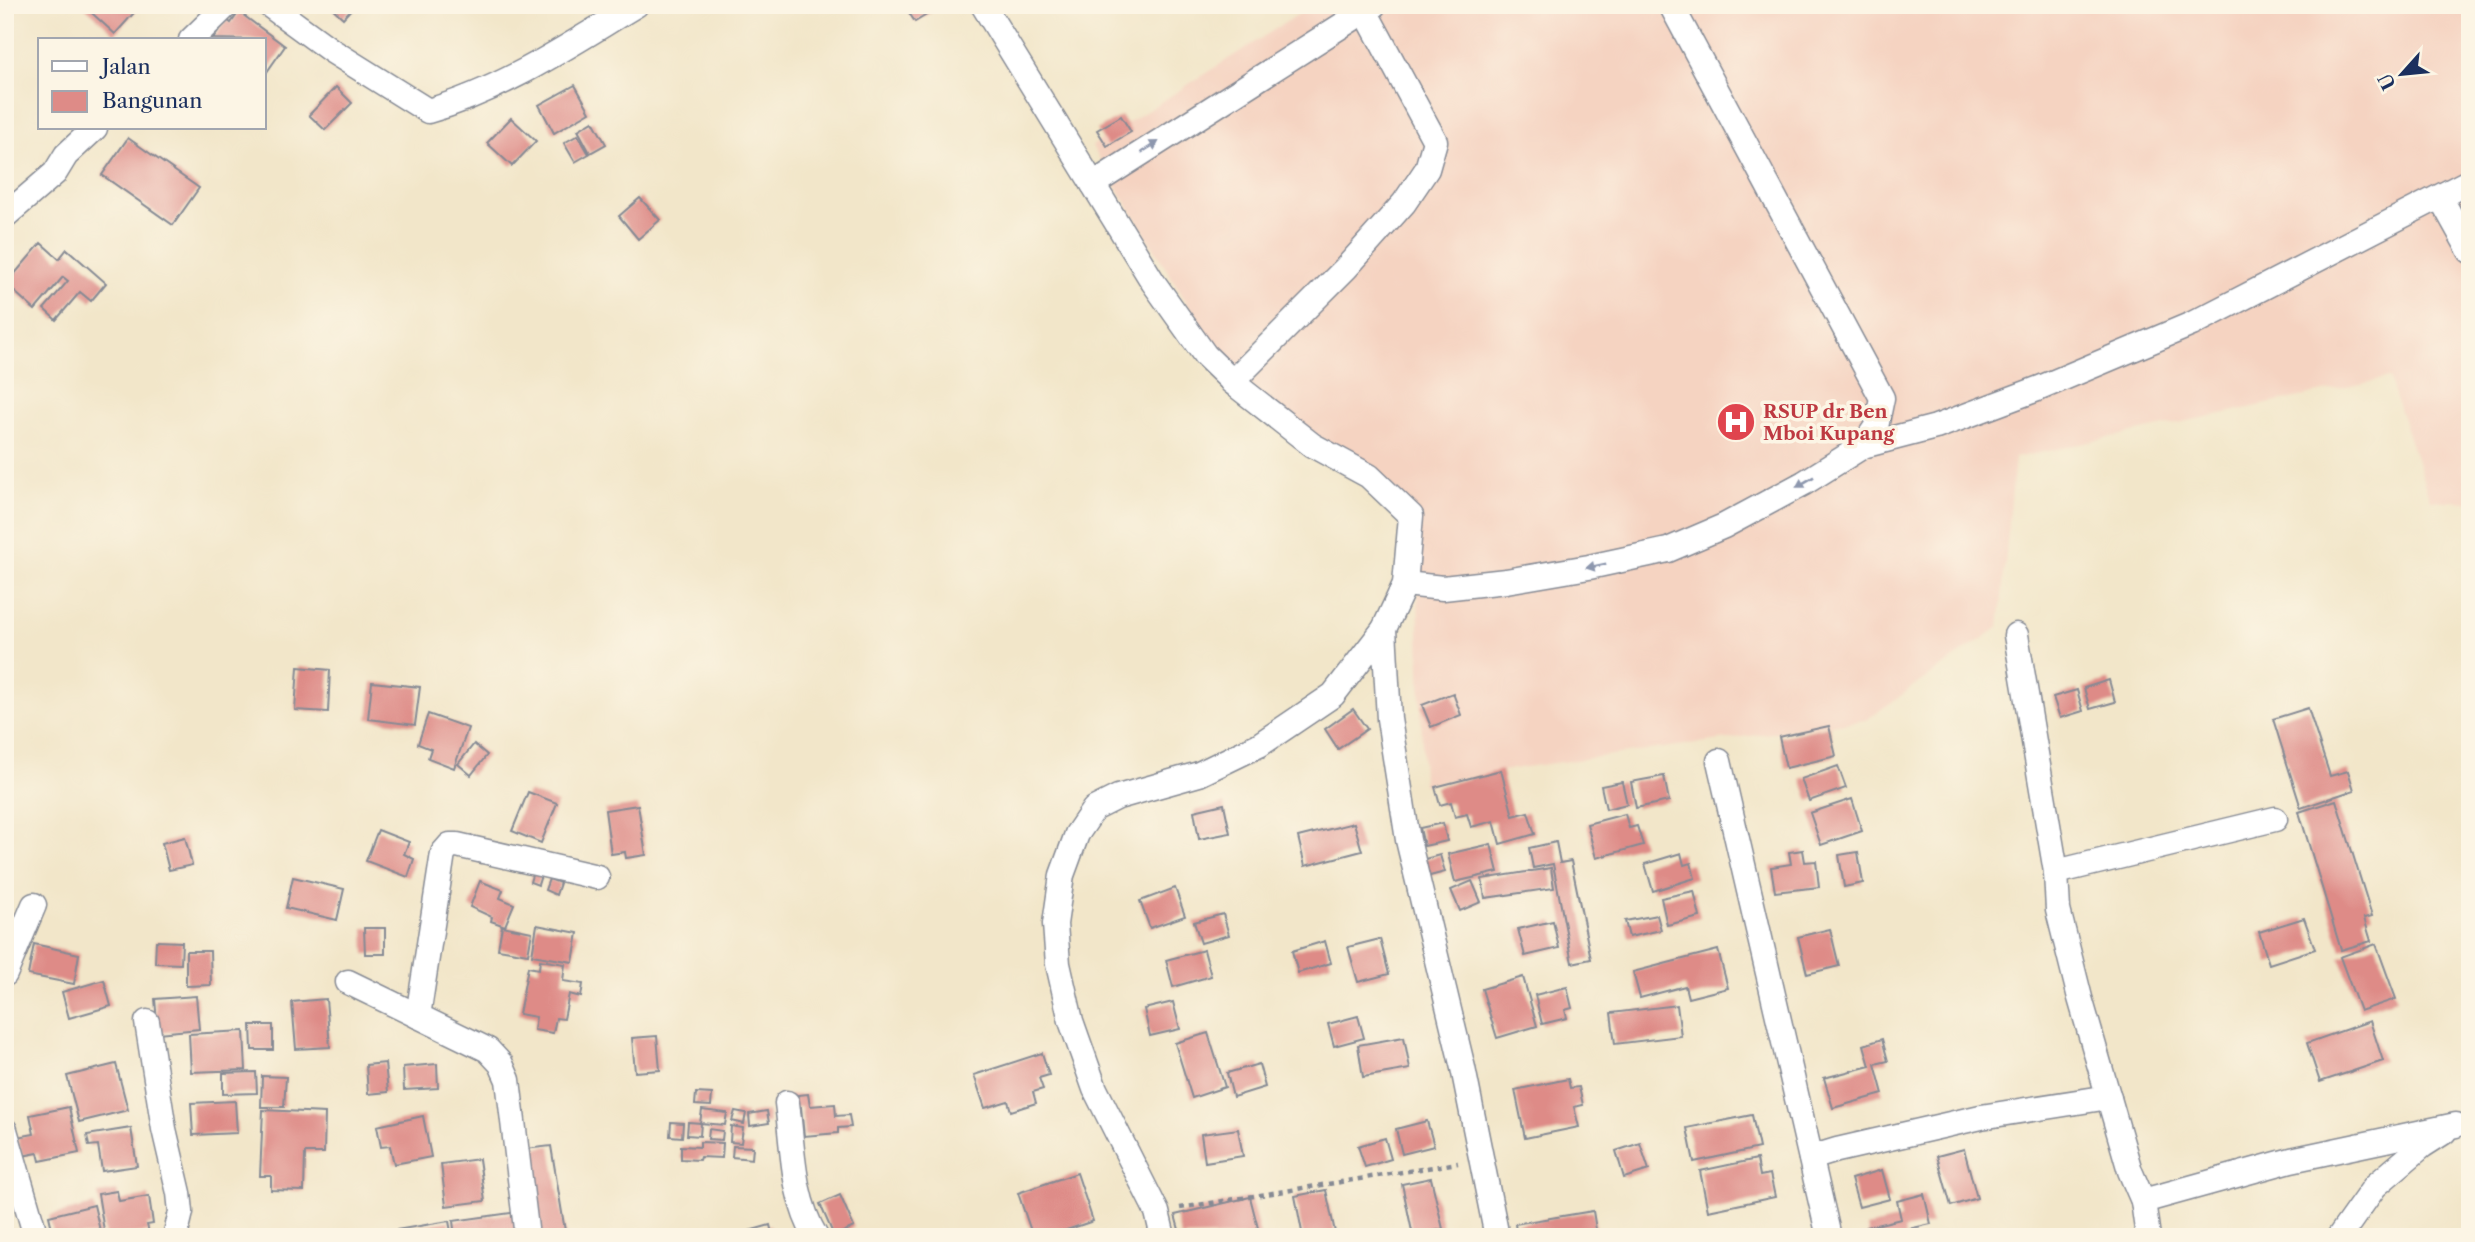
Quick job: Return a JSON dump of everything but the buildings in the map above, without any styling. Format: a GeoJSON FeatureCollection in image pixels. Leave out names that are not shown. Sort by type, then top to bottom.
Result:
{"type":"FeatureCollection","features":[{"type":"Feature","properties":{"kind":"street"},"geometry":{"type":"LineString","coordinates":[[193,38],[227,5]]}},
{"type":"Feature","properties":{"kind":"street"},"geometry":{"type":"LineString","coordinates":[[269,5],[332,51],[428,111],[462,101],[530,68],[636,5]]}},
{"type":"Feature","properties":{"kind":"street"},"geometry":{"type":"LineString","coordinates":[[983,5],[1153,282],[1205,355],[1232,382],[1312,445],[1369,476],[1411,516],[1405,584],[1384,629],[1333,695],[1259,745],[1199,774],[1118,797],[1094,809],[1077,834],[1062,875],[1055,924],[1058,964],[1071,1021],[1096,1089],[1157,1212],[1163,1237]]}},
{"type":"Feature","properties":{"kind":"street"},"geometry":{"type":"LineString","coordinates":[[1671,5],[1882,398],[1875,427],[1863,446]]}},
{"type":"Feature","properties":{"kind":"street"},"geometry":{"type":"LineString","coordinates":[[1093,184],[1370,8],[1435,141],[1427,169],[1404,203],[1346,268],[1232,382]]}},
{"type":"Feature","properties":{"kind":"street"},"geometry":{"type":"LineString","coordinates":[[5,216],[55,173],[66,155],[93,130]]}},
{"type":"Feature","properties":{"kind":"street"},"geometry":{"type":"LineString","coordinates":[[1405,584],[1443,588],[1506,581],[1668,550],[1735,520],[1804,483],[1863,446],[1949,422],[2040,388],[2179,330],[2470,181]]}},
{"type":"Feature","properties":{"kind":"street"},"geometry":{"type":"LineString","coordinates":[[2440,198],[2470,251]]}},
{"type":"Feature","properties":{"kind":"street"},"geometry":{"type":"LineString","coordinates":[[1384,629],[1389,719],[1408,840],[1463,1068],[1497,1237]]}},
{"type":"Feature","properties":{"kind":"street"},"geometry":{"type":"LineString","coordinates":[[2016,635],[2056,872],[2058,910],[2080,998],[2130,1171],[2143,1201],[2148,1237]]}},
{"type":"Feature","properties":{"kind":"street"},"geometry":{"type":"LineString","coordinates":[[1719,761],[1829,1237]]}},
{"type":"Feature","properties":{"kind":"street"},"geometry":{"type":"LineString","coordinates":[[2056,872],[2275,819]]}},
{"type":"Feature","properties":{"kind":"street"},"geometry":{"type":"LineString","coordinates":[[418,1016],[443,853],[450,845],[597,877]]}},
{"type":"Feature","properties":{"kind":"street"},"geometry":{"type":"LineString","coordinates":[[5,974],[34,905]]}},
{"type":"Feature","properties":{"kind":"street"},"geometry":{"type":"LineString","coordinates":[[348,982],[488,1050],[501,1064],[508,1080],[527,1237]]}},
{"type":"Feature","properties":{"kind":"street"},"geometry":{"type":"LineString","coordinates":[[147,1022],[164,1129],[179,1193],[181,1212],[175,1237]]}},
{"type":"Feature","properties":{"kind":"street"},"geometry":{"type":"LineString","coordinates":[[1811,1158],[1980,1116],[2109,1097]]}},
{"type":"Feature","properties":{"kind":"street"},"geometry":{"type":"LineString","coordinates":[[787,1103],[798,1194],[807,1221],[816,1237]]}},
{"type":"Feature","properties":{"kind":"street"},"geometry":{"type":"LineString","coordinates":[[2143,1201],[2291,1160],[2463,1122]]}},
{"type":"Feature","properties":{"kind":"street"},"geometry":{"type":"LineString","coordinates":[[2339,1237],[2375,1186],[2422,1146],[2463,1122]]}},
{"type":"Feature","properties":{"kind":"street"},"geometry":{"type":"LineString","coordinates":[[5,1130],[36,1237]]}},
{"type":"Feature","properties":{"kind":"path"},"geometry":{"type":"LineString","coordinates":[[1157,1212],[1483,1159]]}},
{"type":"Feature","properties":{"kind":"shaded area","name":"RSUP dr Ben Mboi Kupang"},"geometry":{"type":"Polygon","coordinates":[[[1313,5],[2470,5],[2470,502],[2430,500],[2389,378],[2015,458],[1999,627],[1866,720],[1525,767],[1423,785],[1416,514],[1237,386],[1092,146],[1313,5]]]}},
{"type":"Feature","properties":{"kind":"place","name":"RSUP dr Ben Mboi Kupang"},"geometry":{"type":"Point","coordinates":[1736,422]}}]}
